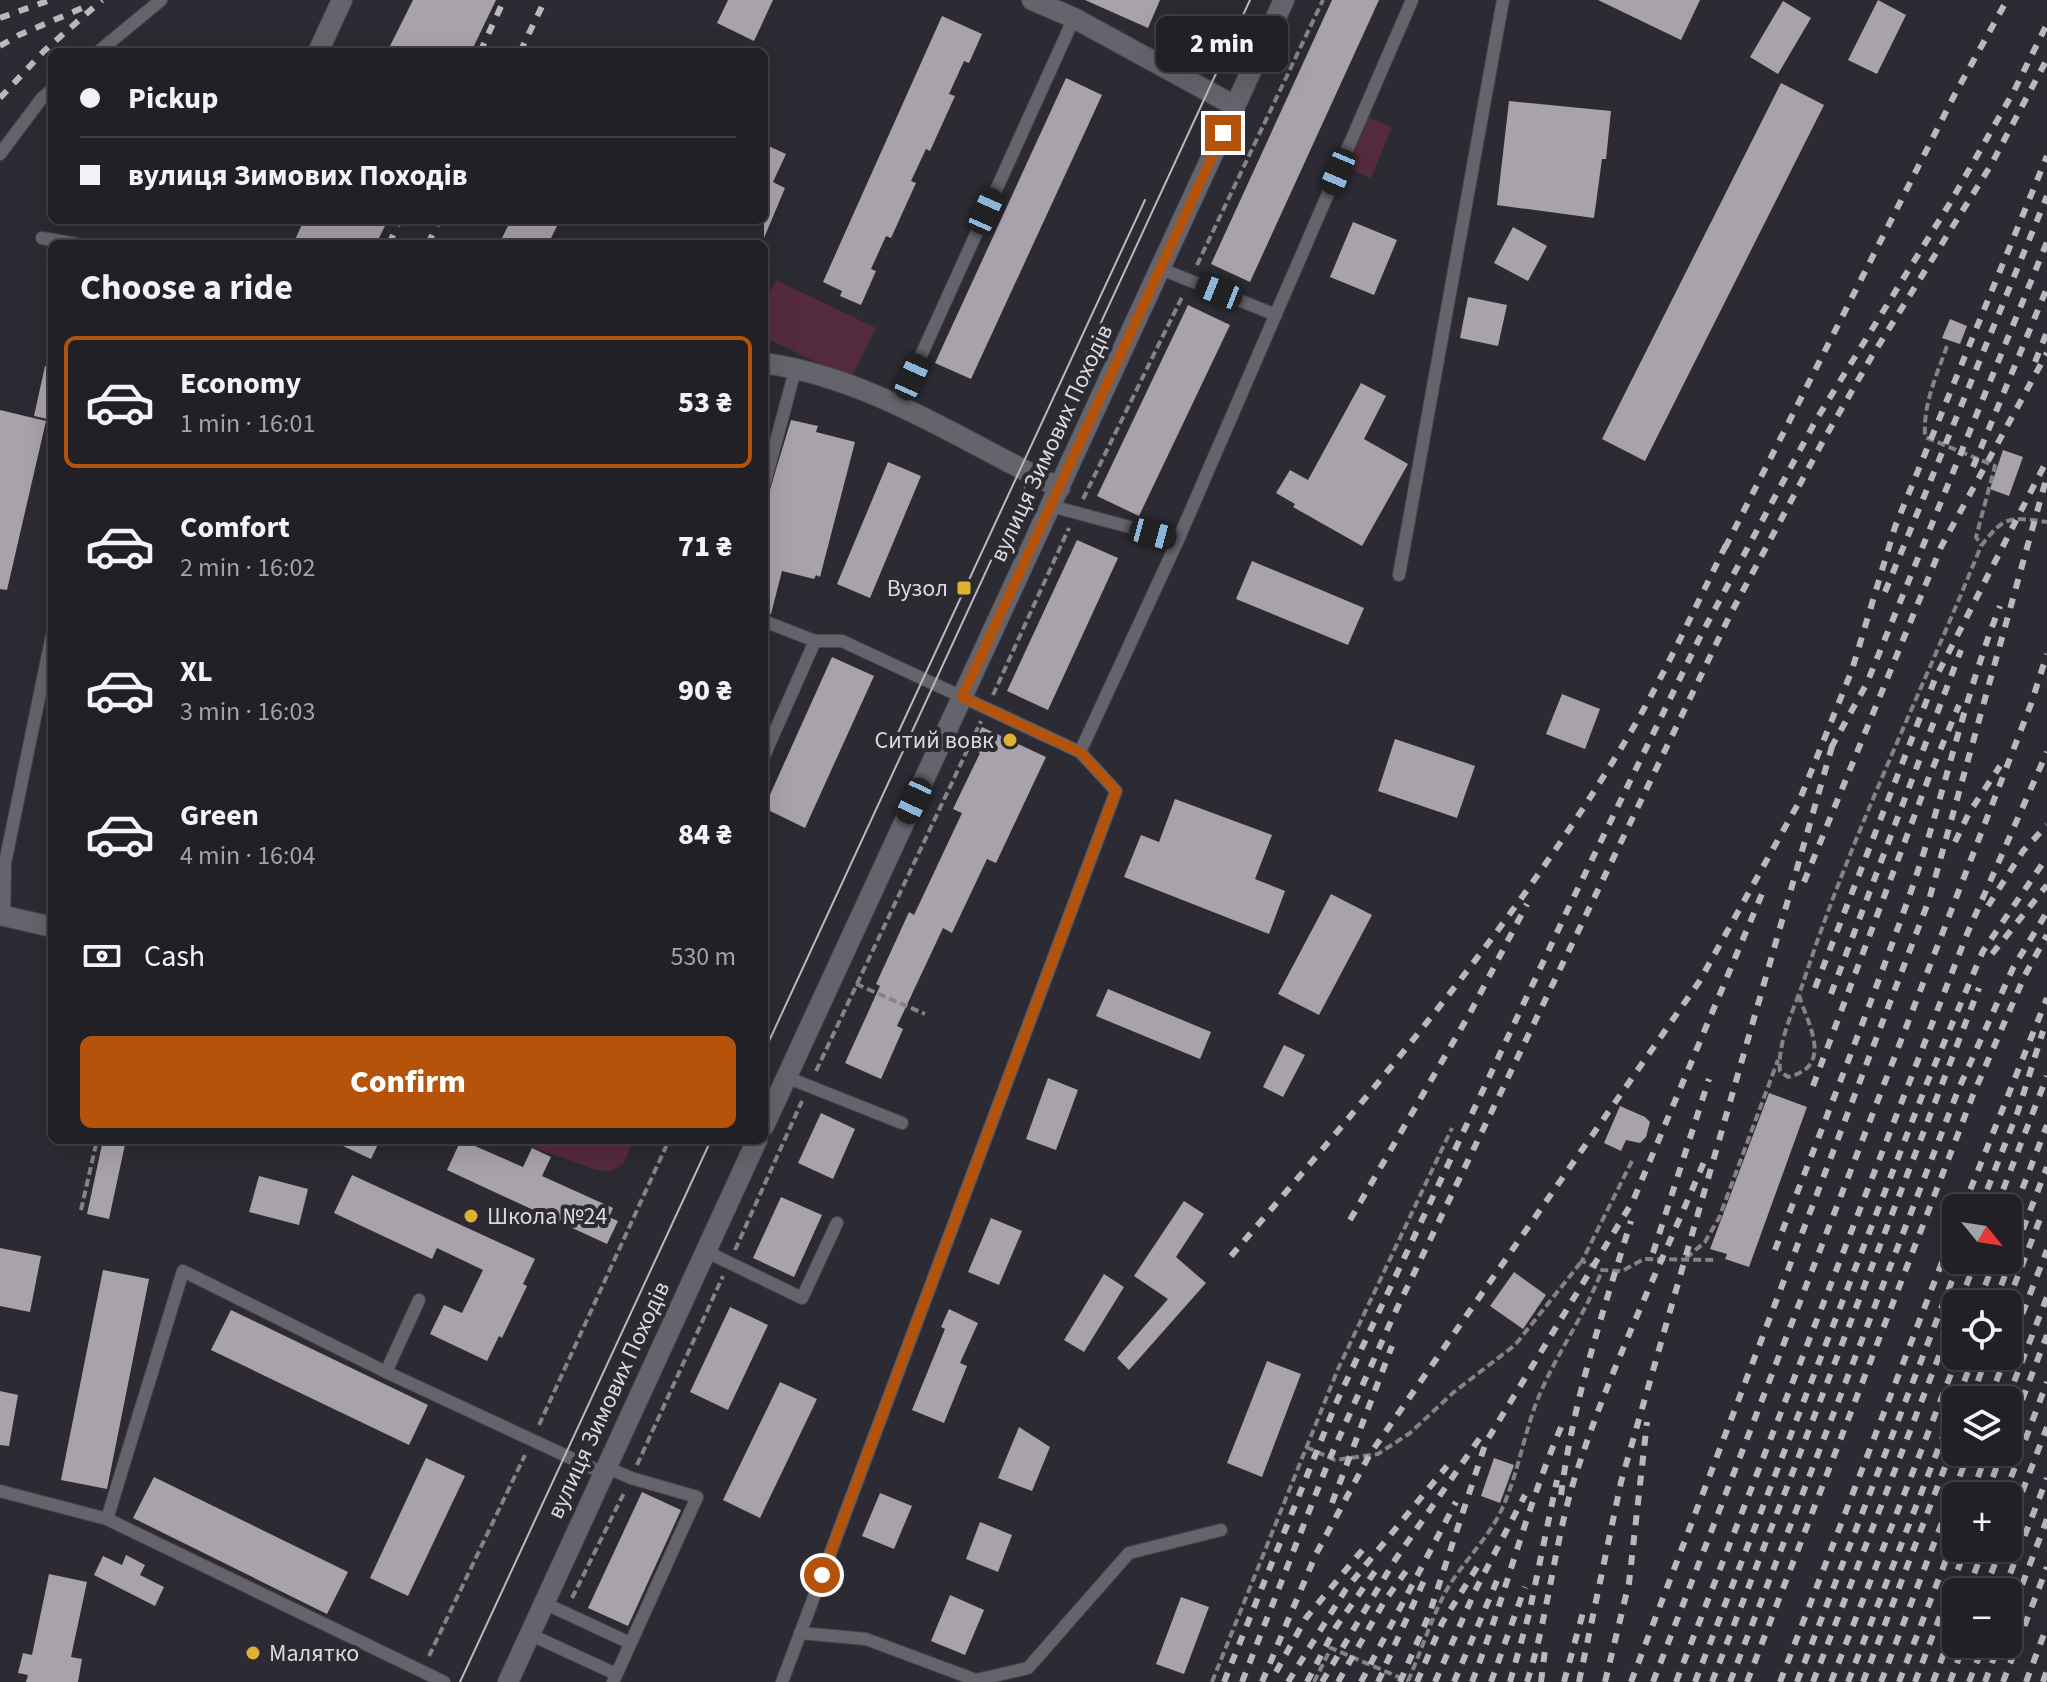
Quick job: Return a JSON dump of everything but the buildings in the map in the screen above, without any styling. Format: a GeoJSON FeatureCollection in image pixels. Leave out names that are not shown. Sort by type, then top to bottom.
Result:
{"type":"FeatureCollection","features":[{"type":"Feature","properties":{"kind":"main road"},"geometry":{"type":"LineString","coordinates":[[320,48],[342,0]]}},
{"type":"Feature","properties":{"kind":"main road"},"geometry":{"type":"LineString","coordinates":[[1032,0],[1074,18],[1235,106]]}},
{"type":"Feature","properties":{"kind":"main road","name":"вулиця Зимових Походів"},"geometry":{"type":"LineString","coordinates":[[769,1103],[786,1077],[1284,0]]}},
{"type":"Feature","properties":{"kind":"main road"},"geometry":{"type":"LineString","coordinates":[[768,364],[796,367],[899,404],[1055,497]]}},
{"type":"Feature","properties":{"kind":"main road"},"geometry":{"type":"LineString","coordinates":[[2,916],[48,926]]}},
{"type":"Feature","properties":{"kind":"main road","name":"вулиця Зимових Походів"},"geometry":{"type":"LineString","coordinates":[[508,1682],[755,1144]]}},
{"type":"Feature","properties":{"kind":"lane"},"geometry":{"type":"LineString","coordinates":[[103,48],[161,0]]}},
{"type":"Feature","properties":{"kind":"lane"},"geometry":{"type":"LineString","coordinates":[[1080,752],[1178,540],[1412,0]]}},
{"type":"Feature","properties":{"kind":"lane"},"geometry":{"type":"LineString","coordinates":[[1399,575],[1503,0]]}},
{"type":"Feature","properties":{"kind":"lane"},"geometry":{"type":"LineString","coordinates":[[899,404],[1074,18]]}},
{"type":"Feature","properties":{"kind":"lane"},"geometry":{"type":"LineString","coordinates":[[0,154],[48,95]]}},
{"type":"Feature","properties":{"kind":"lane"},"geometry":{"type":"LineString","coordinates":[[42,238],[54,240]]}},
{"type":"Feature","properties":{"kind":"lane"},"geometry":{"type":"LineString","coordinates":[[1161,269],[1276,315]]}},
{"type":"Feature","properties":{"kind":"lane"},"geometry":{"type":"LineString","coordinates":[[768,471],[796,367]]}},
{"type":"Feature","properties":{"kind":"lane"},"geometry":{"type":"LineString","coordinates":[[1055,497],[1076,513],[1178,540]]}},
{"type":"Feature","properties":{"kind":"lane"},"geometry":{"type":"LineString","coordinates":[[768,623],[815,641],[842,641],[1080,752],[1116,791],[782,1682]]}},
{"type":"Feature","properties":{"kind":"lane"},"geometry":{"type":"LineString","coordinates":[[768,747],[815,641]]}},
{"type":"Feature","properties":{"kind":"lane"},"geometry":{"type":"LineString","coordinates":[[2,916],[5,863],[48,654]]}},
{"type":"Feature","properties":{"kind":"lane"},"geometry":{"type":"LineString","coordinates":[[786,1077],[902,1123]]}},
{"type":"Feature","properties":{"kind":"lane"},"geometry":{"type":"LineString","coordinates":[[705,1251],[802,1298],[837,1223]]}},
{"type":"Feature","properties":{"kind":"lane"},"geometry":{"type":"LineString","coordinates":[[107,1519],[183,1271],[531,1441],[604,1470],[697,1497],[614,1678],[529,1634]]}},
{"type":"Feature","properties":{"kind":"lane"},"geometry":{"type":"LineString","coordinates":[[386,1372],[419,1300]]}},
{"type":"Feature","properties":{"kind":"lane"},"geometry":{"type":"LineString","coordinates":[[0,1491],[107,1519],[285,1608],[444,1682]]}},
{"type":"Feature","properties":{"kind":"lane"},"geometry":{"type":"LineString","coordinates":[[800,1633],[866,1639],[976,1680],[1028,1668],[1129,1553],[1221,1530]]}},
{"type":"Feature","properties":{"kind":"lane"},"geometry":{"type":"LineString","coordinates":[[544,1603],[630,1643]]}},
{"type":"Feature","properties":{"kind":"path"},"geometry":{"type":"LineString","coordinates":[[565,1613],[631,1478],[856,984],[1076,513],[1323,0]]}},
{"type":"Feature","properties":{"kind":"path"},"geometry":{"type":"LineString","coordinates":[[1947,346],[1928,397],[1924,417],[1925,437],[1995,466],[1976,537],[1981,546]]}},
{"type":"Feature","properties":{"kind":"path"},"geometry":{"type":"LineString","coordinates":[[1686,1258],[1705,1242],[1719,1218],[1884,772],[1981,546],[1998,525],[2010,517],[2047,522]]}},
{"type":"Feature","properties":{"kind":"path"},"geometry":{"type":"LineString","coordinates":[[856,984],[925,1014]]}},
{"type":"Feature","properties":{"kind":"path"},"geometry":{"type":"LineString","coordinates":[[1779,1058],[1780,1071],[1788,1077],[1800,1074],[1812,1061],[1816,1044],[1814,1029],[1805,1016],[1799,995]]}},
{"type":"Feature","properties":{"kind":"path"},"geometry":{"type":"LineString","coordinates":[[1212,1682],[1338,1369],[1452,1128]]}},
{"type":"Feature","properties":{"kind":"path"},"geometry":{"type":"LineString","coordinates":[[81,1210],[96,1144]]}},
{"type":"Feature","properties":{"kind":"path"},"geometry":{"type":"LineString","coordinates":[[422,1671],[667,1144]]}},
{"type":"Feature","properties":{"kind":"path"},"geometry":{"type":"LineString","coordinates":[[1306,1447],[1335,1460],[1378,1454],[1410,1433],[1454,1392],[1515,1345],[1582,1261],[1632,1161]]}},
{"type":"Feature","properties":{"kind":"path"},"geometry":{"type":"LineString","coordinates":[[1582,1261],[1602,1270],[1622,1271],[1644,1259],[1716,1260]]}},
{"type":"Feature","properties":{"kind":"path"},"geometry":{"type":"LineString","coordinates":[[1314,1682],[1331,1648],[1409,1682],[1447,1590],[1490,1532],[1502,1510],[1536,1403],[1554,1363],[1585,1312],[1602,1270]]}},
{"type":"Feature","properties":{"kind":"shaded area"},"geometry":{"type":"Polygon","coordinates":[[[1367,117],[1392,127],[1371,178],[1346,168],[1367,117]]]}},
{"type":"Feature","properties":{"kind":"shaded area"},"geometry":{"type":"Polygon","coordinates":[[[776,280],[876,328],[851,379],[768,339],[768,296],[776,280]]]}},
{"type":"Feature","properties":{"kind":"shaded area"},"geometry":{"type":"Polygon","coordinates":[[[524,1144],[631,1144],[624,1163],[611,1171],[596,1170],[524,1144]]]}},
{"type":"Feature","properties":{"kind":"tram line"},"geometry":{"type":"LineString","coordinates":[[768,1043],[1250,0]]}},
{"type":"Feature","properties":{"kind":"tram line"},"geometry":{"type":"LineString","coordinates":[[898,733],[1145,200]]}},
{"type":"Feature","properties":{"kind":"tram line"},"geometry":{"type":"LineString","coordinates":[[460,1682],[709,1144]]}},
{"type":"Feature","properties":{"kind":"railway"},"geometry":{"type":"LineString","coordinates":[[0,18],[50,0]]}},
{"type":"Feature","properties":{"kind":"railway"},"geometry":{"type":"LineString","coordinates":[[0,98],[44,51],[102,0]]}},
{"type":"Feature","properties":{"kind":"railway"},"geometry":{"type":"LineString","coordinates":[[482,48],[504,0]]}},
{"type":"Feature","properties":{"kind":"railway"},"geometry":{"type":"LineString","coordinates":[[522,48],[545,0]]}},
{"type":"Feature","properties":{"kind":"railway"},"geometry":{"type":"LineString","coordinates":[[1725,548],[1955,94],[2007,0]]}},
{"type":"Feature","properties":{"kind":"railway"},"geometry":{"type":"LineString","coordinates":[[0,46],[87,6]]}},
{"type":"Feature","properties":{"kind":"railway"},"geometry":{"type":"LineString","coordinates":[[1224,1682],[1337,1401],[1568,909],[1700,637],[1816,420],[1950,203],[2014,91],[2047,24]]}},
{"type":"Feature","properties":{"kind":"railway"},"geometry":{"type":"LineString","coordinates":[[1242,1682],[1330,1458],[1392,1319],[1730,615],[1823,441],[1991,165],[2047,59]]}},
{"type":"Feature","properties":{"kind":"railway"},"geometry":{"type":"LineString","coordinates":[[1262,1682],[1316,1554],[1370,1454],[1699,982],[1798,804],[1852,670],[1895,527],[2047,156]]}},
{"type":"Feature","properties":{"kind":"railway"},"geometry":{"type":"LineString","coordinates":[[1885,592],[2047,196]]}},
{"type":"Feature","properties":{"kind":"railway"},"geometry":{"type":"LineString","coordinates":[[391,240],[398,224]]}},
{"type":"Feature","properties":{"kind":"railway"},"geometry":{"type":"LineString","coordinates":[[430,240],[437,224]]}},
{"type":"Feature","properties":{"kind":"railway"},"geometry":{"type":"LineString","coordinates":[[1831,748],[1867,683],[2047,242]]}},
{"type":"Feature","properties":{"kind":"railway"},"geometry":{"type":"LineString","coordinates":[[1973,467],[2047,288]]}},
{"type":"Feature","properties":{"kind":"railway"},"geometry":{"type":"LineString","coordinates":[[2035,362],[2047,332]]}},
{"type":"Feature","properties":{"kind":"railway"},"geometry":{"type":"LineString","coordinates":[[1804,882],[1941,547],[2047,353]]}},
{"type":"Feature","properties":{"kind":"railway"},"geometry":{"type":"LineString","coordinates":[[1815,988],[1935,679],[2047,460]]}},
{"type":"Feature","properties":{"kind":"railway"},"geometry":{"type":"LineString","coordinates":[[1631,1682],[1929,900],[2047,476]]}},
{"type":"Feature","properties":{"kind":"railway"},"geometry":{"type":"LineString","coordinates":[[1231,1256],[1384,1076],[1528,889],[1631,731],[1730,537]]}},
{"type":"Feature","properties":{"kind":"railway"},"geometry":{"type":"LineString","coordinates":[[1775,1250],[1909,897],[2000,606]]}},
{"type":"Feature","properties":{"kind":"railway"},"geometry":{"type":"LineString","coordinates":[[1831,994],[1961,650]]}},
{"type":"Feature","properties":{"kind":"railway"},"geometry":{"type":"LineString","coordinates":[[1653,1682],[2031,704],[2047,654]]}},
{"type":"Feature","properties":{"kind":"railway"},"geometry":{"type":"LineString","coordinates":[[1813,1086],[1959,705]]}},
{"type":"Feature","properties":{"kind":"railway"},"geometry":{"type":"LineString","coordinates":[[1579,1682],[1621,1482],[1833,743]]}},
{"type":"Feature","properties":{"kind":"railway"},"geometry":{"type":"LineString","coordinates":[[1676,1682],[1967,934],[2047,752]]}},
{"type":"Feature","properties":{"kind":"railway"},"geometry":{"type":"LineString","coordinates":[[1955,842],[1969,813],[2000,766]]}},
{"type":"Feature","properties":{"kind":"railway"},"geometry":{"type":"LineString","coordinates":[[1988,906],[2023,851],[2047,825]]}},
{"type":"Feature","properties":{"kind":"railway"},"geometry":{"type":"LineString","coordinates":[[1695,1682],[1927,1083],[1983,951],[2047,857]]}},
{"type":"Feature","properties":{"kind":"railway"},"geometry":{"type":"LineString","coordinates":[[1992,954],[2047,885]]}},
{"type":"Feature","properties":{"kind":"railway"},"geometry":{"type":"LineString","coordinates":[[1400,1682],[1429,1615],[1486,1442],[1633,1201],[1764,889]]}},
{"type":"Feature","properties":{"kind":"railway"},"geometry":{"type":"LineString","coordinates":[[1350,1220],[1470,1013],[1527,904]]}},
{"type":"Feature","properties":{"kind":"railway"},"geometry":{"type":"LineString","coordinates":[[1730,1682],[1959,1088],[2013,968],[2047,912]]}},
{"type":"Feature","properties":{"kind":"railway"},"geometry":{"type":"LineString","coordinates":[[1747,1682],[1973,1095],[2025,975],[2047,935]]}},
{"type":"Feature","properties":{"kind":"railway"},"geometry":{"type":"LineString","coordinates":[[1712,1682],[1979,988]]}},
{"type":"Feature","properties":{"kind":"railway"},"geometry":{"type":"LineString","coordinates":[[1969,1194],[2047,998]]}},
{"type":"Feature","properties":{"kind":"railway"},"geometry":{"type":"LineString","coordinates":[[1985,1194],[2018,1111],[2043,1031]]}},
{"type":"Feature","properties":{"kind":"railway"},"geometry":{"type":"LineString","coordinates":[[2001,1194],[2047,1076]]}},
{"type":"Feature","properties":{"kind":"railway"},"geometry":{"type":"LineString","coordinates":[[1653,1253],[1709,1079]]}},
{"type":"Feature","properties":{"kind":"railway"},"geometry":{"type":"LineString","coordinates":[[2020,1194],[2047,1125]]}},
{"type":"Feature","properties":{"kind":"railway"},"geometry":{"type":"LineString","coordinates":[[1527,1682],[1576,1474],[1621,1354],[1706,1157]]}},
{"type":"Feature","properties":{"kind":"railway"},"geometry":{"type":"LineString","coordinates":[[1999,1290],[2047,1167]]}},
{"type":"Feature","properties":{"kind":"railway"},"geometry":{"type":"LineString","coordinates":[[2012,1290],[2040,1219]]}},
{"type":"Feature","properties":{"kind":"railway"},"geometry":{"type":"LineString","coordinates":[[1561,1495],[1581,1391],[1631,1221]]}},
{"type":"Feature","properties":{"kind":"railway"},"geometry":{"type":"LineString","coordinates":[[2022,1315],[2047,1250]]}},
{"type":"Feature","properties":{"kind":"railway"},"geometry":{"type":"LineString","coordinates":[[1780,1682],[1942,1262]]}},
{"type":"Feature","properties":{"kind":"railway"},"geometry":{"type":"LineString","coordinates":[[1797,1682],[1955,1274]]}},
{"type":"Feature","properties":{"kind":"railway"},"geometry":{"type":"LineString","coordinates":[[1964,1290],[1971,1274]]}},
{"type":"Feature","properties":{"kind":"railway"},"geometry":{"type":"LineString","coordinates":[[1983,1290],[1990,1274]]}},
{"type":"Feature","properties":{"kind":"railway"},"geometry":{"type":"LineString","coordinates":[[2012,1386],[2047,1297]]}},
{"type":"Feature","properties":{"kind":"railway"},"geometry":{"type":"LineString","coordinates":[[2022,1400],[2047,1335]]}},
{"type":"Feature","properties":{"kind":"railway"},"geometry":{"type":"LineString","coordinates":[[1332,1503],[1392,1346]]}},
{"type":"Feature","properties":{"kind":"railway"},"geometry":{"type":"LineString","coordinates":[[1813,1682],[1942,1348]]}},
{"type":"Feature","properties":{"kind":"railway"},"geometry":{"type":"LineString","coordinates":[[1831,1682],[1953,1370]]}},
{"type":"Feature","properties":{"kind":"railway"},"geometry":{"type":"LineString","coordinates":[[1962,1386],[1969,1370]]}},
{"type":"Feature","properties":{"kind":"railway"},"geometry":{"type":"LineString","coordinates":[[1976,1386],[1982,1370]]}},
{"type":"Feature","properties":{"kind":"railway"},"geometry":{"type":"LineString","coordinates":[[1994,1386],[2001,1370]]}},
{"type":"Feature","properties":{"kind":"railway"},"geometry":{"type":"LineString","coordinates":[[2009,1482],[2047,1382]]}},
{"type":"Feature","properties":{"kind":"railway"},"geometry":{"type":"LineString","coordinates":[[1472,1682],[1539,1483],[1565,1418]]}},
{"type":"Feature","properties":{"kind":"railway"},"geometry":{"type":"LineString","coordinates":[[1605,1682],[1629,1583],[1647,1422]]}},
{"type":"Feature","properties":{"kind":"railway"},"geometry":{"type":"LineString","coordinates":[[2022,1492],[2047,1427]]}},
{"type":"Feature","properties":{"kind":"railway"},"geometry":{"type":"LineString","coordinates":[[1322,1682],[1395,1560],[1484,1432]]}},
{"type":"Feature","properties":{"kind":"railway"},"geometry":{"type":"LineString","coordinates":[[1848,1682],[1942,1439]]}},
{"type":"Feature","properties":{"kind":"railway"},"geometry":{"type":"LineString","coordinates":[[1288,1682],[1346,1589],[1447,1466]]}},
{"type":"Feature","properties":{"kind":"railway"},"geometry":{"type":"LineString","coordinates":[[1863,1682],[1945,1466]]}},
{"type":"Feature","properties":{"kind":"railway"},"geometry":{"type":"LineString","coordinates":[[1881,1682],[1964,1466]]}},
{"type":"Feature","properties":{"kind":"railway"},"geometry":{"type":"LineString","coordinates":[[1976,1482],[1982,1466]]}},
{"type":"Feature","properties":{"kind":"railway"},"geometry":{"type":"LineString","coordinates":[[1991,1482],[1997,1466]]}},
{"type":"Feature","properties":{"kind":"railway"},"geometry":{"type":"LineString","coordinates":[[2008,1578],[2047,1478]]}},
{"type":"Feature","properties":{"kind":"railway"},"geometry":{"type":"LineString","coordinates":[[1510,1682],[1529,1614],[1557,1480]]}},
{"type":"Feature","properties":{"kind":"railway"},"geometry":{"type":"LineString","coordinates":[[1435,1682],[1475,1591],[1525,1495]]}},
{"type":"Feature","properties":{"kind":"railway"},"geometry":{"type":"LineString","coordinates":[[1361,1682],[1456,1502]]}},
{"type":"Feature","properties":{"kind":"railway"},"geometry":{"type":"LineString","coordinates":[[2022,1585],[2047,1519]]}},
{"type":"Feature","properties":{"kind":"railway"},"geometry":{"type":"LineString","coordinates":[[1276,1672],[1306,1618],[1364,1548]]}},
{"type":"Feature","properties":{"kind":"railway"},"geometry":{"type":"LineString","coordinates":[[1899,1682],[1945,1562]]}},
{"type":"Feature","properties":{"kind":"railway"},"geometry":{"type":"LineString","coordinates":[[1915,1682],[1961,1562]]}},
{"type":"Feature","properties":{"kind":"railway"},"geometry":{"type":"LineString","coordinates":[[1972,1578],[1979,1562]]}},
{"type":"Feature","properties":{"kind":"railway"},"geometry":{"type":"LineString","coordinates":[[1989,1578],[1996,1562]]}},
{"type":"Feature","properties":{"kind":"railway"},"geometry":{"type":"LineString","coordinates":[[1338,1682],[1384,1602],[1411,1564]]}},
{"type":"Feature","properties":{"kind":"railway"},"geometry":{"type":"LineString","coordinates":[[1417,1682],[1442,1623],[1479,1564]]}},
{"type":"Feature","properties":{"kind":"railway"},"geometry":{"type":"LineString","coordinates":[[1307,1682],[1336,1627],[1378,1567]]}},
{"type":"Feature","properties":{"kind":"railway"},"geometry":{"type":"LineString","coordinates":[[2003,1682],[2047,1567]]}},
{"type":"Feature","properties":{"kind":"railway"},"geometry":{"type":"LineString","coordinates":[[1378,1682],[1427,1574]]}},
{"type":"Feature","properties":{"kind":"railway"},"geometry":{"type":"LineString","coordinates":[[1454,1682],[1499,1576]]}},
{"type":"Feature","properties":{"kind":"railway"},"geometry":{"type":"LineString","coordinates":[[1491,1682],[1525,1587]]}},
{"type":"Feature","properties":{"kind":"railway"},"geometry":{"type":"LineString","coordinates":[[1564,1682],[1585,1605]]}},
{"type":"Feature","properties":{"kind":"railway"},"geometry":{"type":"LineString","coordinates":[[2026,1682],[2047,1626]]}},
{"type":"Feature","properties":{"kind":"railway"},"geometry":{"type":"LineString","coordinates":[[1541,1682],[1545,1650]]}},
{"type":"Feature","properties":{"kind":"railway"},"geometry":{"type":"LineString","coordinates":[[1933,1682],[1942,1658]]}},
{"type":"Feature","properties":{"kind":"railway"},"geometry":{"type":"LineString","coordinates":[[1950,1682],[1959,1658]]}},
{"type":"Feature","properties":{"kind":"railway"},"geometry":{"type":"LineString","coordinates":[[1969,1682],[1978,1658]]}},
{"type":"Feature","properties":{"kind":"railway"},"geometry":{"type":"LineString","coordinates":[[1985,1682],[1994,1658]]}},
{"type":"Feature","properties":{"kind":"railway"},"geometry":{"type":"LineString","coordinates":[[2043,1682],[2047,1670]]}},
{"type":"Feature","properties":{"kind":"place","name":"Вузол"},"geometry":{"type":"Point","coordinates":[964,588]}},
{"type":"Feature","properties":{"kind":"place","name":"Ситий вовк"},"geometry":{"type":"Point","coordinates":[1010,740]}},
{"type":"Feature","properties":{"kind":"place","name":"Школа №24"},"geometry":{"type":"Point","coordinates":[471,1216]}},
{"type":"Feature","properties":{"kind":"place","name":"Малятко"},"geometry":{"type":"Point","coordinates":[253,1653]}},
{"type":"Feature","properties":{"kind":"route"},"geometry":{"type":"LineString","coordinates":[[822,1575],[1116,791],[1080,752],[962,697],[1223,133]]}}]}
